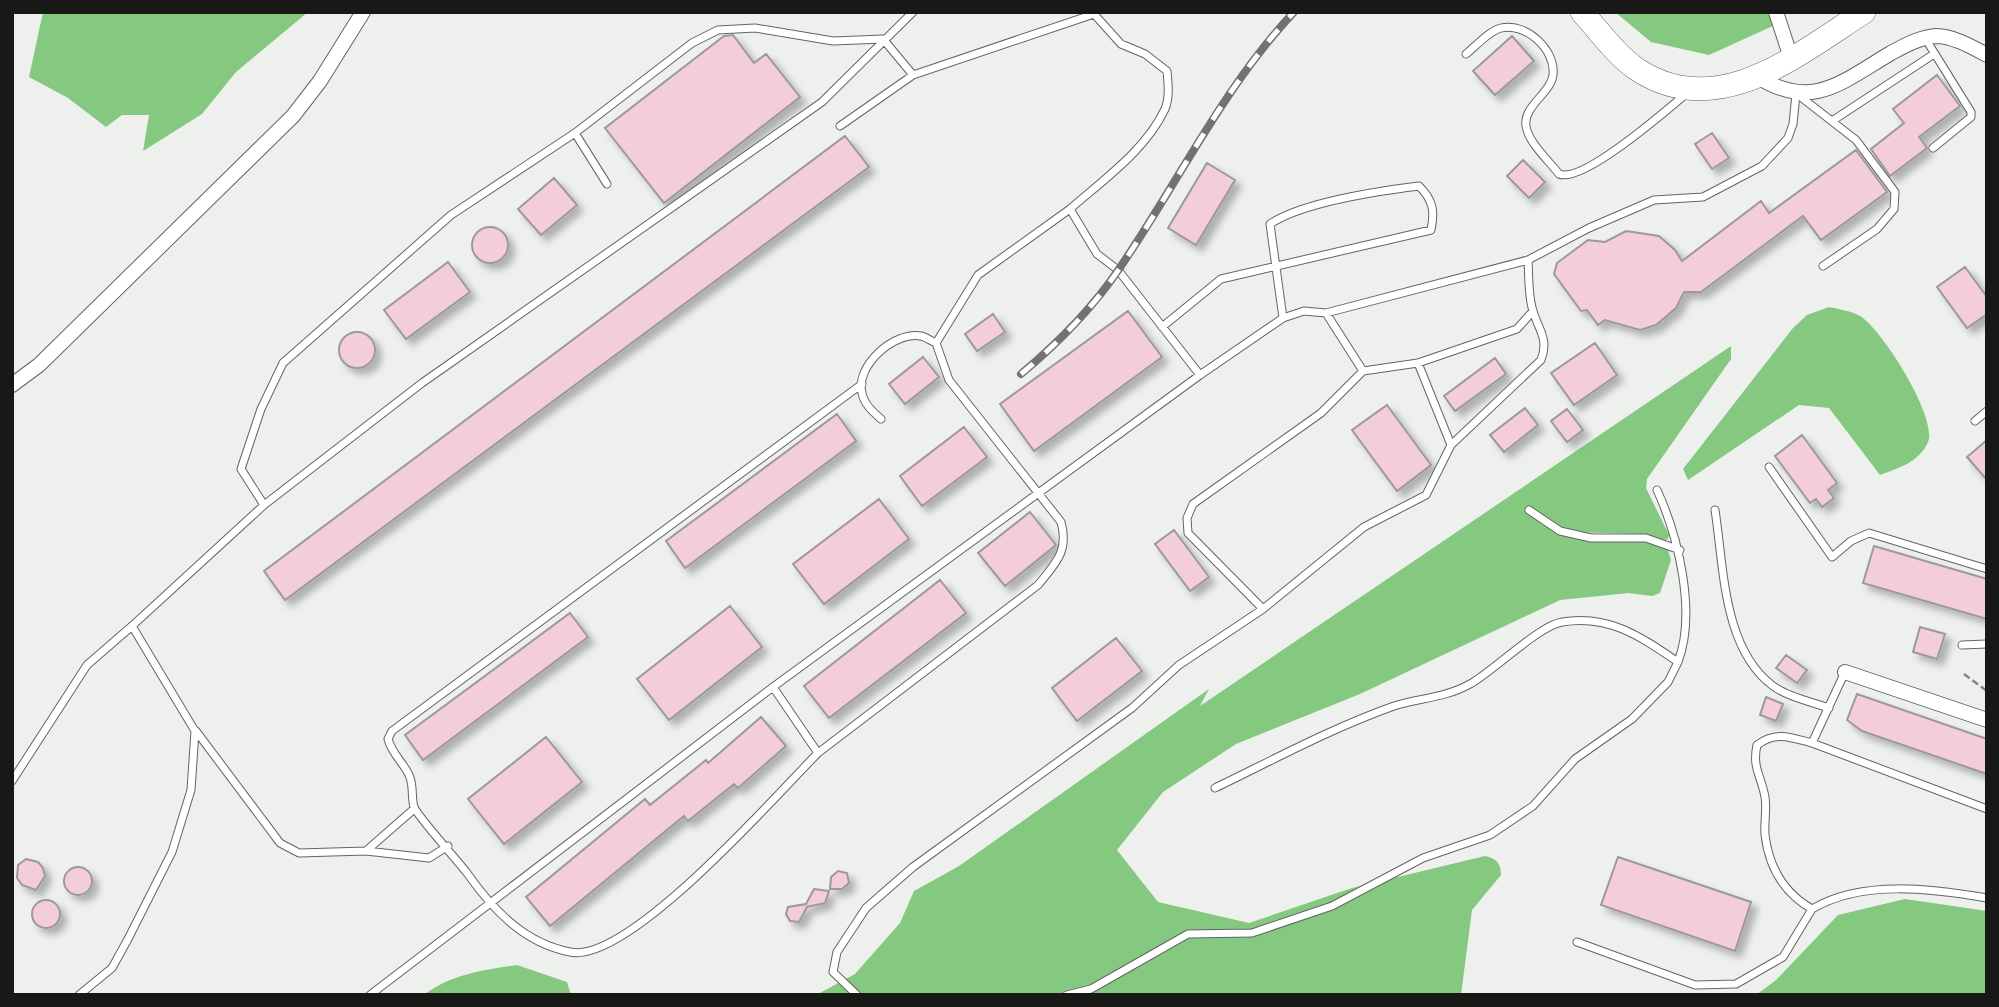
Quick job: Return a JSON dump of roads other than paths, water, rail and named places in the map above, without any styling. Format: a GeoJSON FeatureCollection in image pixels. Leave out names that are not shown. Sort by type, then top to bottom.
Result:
{"type":"FeatureCollection","features":[{"type":"Feature","properties":{"kind":"main road"},"geometry":{"type":"LineString","coordinates":[[1582,12],[1637,69],[1666,84],[1690,90],[1713,90],[1758,77],[1864,12]]}},
{"type":"Feature","properties":{"kind":"street"},"geometry":{"type":"LineString","coordinates":[[12,385],[39,365],[293,116],[348,40],[363,12]]}},
{"type":"Feature","properties":{"kind":"street"},"geometry":{"type":"LineString","coordinates":[[1776,12],[1791,58]]}},
{"type":"Feature","properties":{"kind":"street"},"geometry":{"type":"LineString","coordinates":[[1758,77],[1776,88],[1796,94],[1830,89],[1903,46],[1925,38],[1950,38],[1987,55]]}},
{"type":"Feature","properties":{"kind":"street"},"geometry":{"type":"LineString","coordinates":[[1845,672],[1987,720]]}},
{"type":"Feature","properties":{"kind":"lane"},"geometry":{"type":"LineString","coordinates":[[12,781],[87,665],[264,505],[422,383],[822,102],[913,12]]}},
{"type":"Feature","properties":{"kind":"lane"},"geometry":{"type":"LineString","coordinates":[[840,126],[913,75],[1094,14],[1121,44],[1144,54],[1167,71],[1166,108],[1132,153],[1070,209],[978,275],[936,343]]}},
{"type":"Feature","properties":{"kind":"lane"},"geometry":{"type":"LineString","coordinates":[[1466,54],[1498,29],[1514,27],[1533,35],[1552,57],[1553,78],[1528,114],[1525,124],[1528,134],[1559,174],[1565,176],[1573,176],[1598,160],[1690,90]]}},
{"type":"Feature","properties":{"kind":"lane"},"geometry":{"type":"LineString","coordinates":[[264,505],[241,469],[261,409],[283,363],[451,215],[575,133],[692,43],[718,30],[755,28],[834,41],[883,39]]}},
{"type":"Feature","properties":{"kind":"lane"},"geometry":{"type":"LineString","coordinates":[[1925,38],[1971,112],[1971,117],[1933,148]]}},
{"type":"Feature","properties":{"kind":"lane"},"geometry":{"type":"LineString","coordinates":[[883,39],[913,75]]}},
{"type":"Feature","properties":{"kind":"lane"},"geometry":{"type":"LineString","coordinates":[[1832,121],[1934,54]]}},
{"type":"Feature","properties":{"kind":"lane"},"geometry":{"type":"LineString","coordinates":[[1796,94],[1856,140],[1895,192],[1894,209],[1877,229],[1823,265]]}},
{"type":"Feature","properties":{"kind":"lane"},"geometry":{"type":"LineString","coordinates":[[370,995],[773,687],[1041,494],[1200,374],[1283,318],[1304,311],[1326,313],[1528,260],[1588,228],[1654,200],[1703,197],[1762,166],[1788,138],[1793,124],[1796,94]]}},
{"type":"Feature","properties":{"kind":"lane"},"geometry":{"type":"LineString","coordinates":[[575,133],[607,184]]}},
{"type":"Feature","properties":{"kind":"lane"},"geometry":{"type":"LineString","coordinates":[[1162,327],[1221,279],[1277,268],[1431,230],[1434,214],[1430,198],[1419,186],[1281,217],[1270,224],[1277,268],[1283,318]]}},
{"type":"Feature","properties":{"kind":"lane"},"geometry":{"type":"LineString","coordinates":[[1070,209],[1097,254],[1118,270],[1200,374]]}},
{"type":"Feature","properties":{"kind":"lane"},"geometry":{"type":"LineString","coordinates":[[857,995],[833,972],[837,952],[866,908],[913,867],[1132,708],[1179,665],[1264,609],[1364,527],[1426,495],[1451,445],[1541,360],[1546,347],[1544,334],[1533,311],[1528,260]]}},
{"type":"Feature","properties":{"kind":"lane"},"geometry":{"type":"LineString","coordinates":[[1264,609],[1188,533],[1187,518],[1193,504],[1321,413],[1363,371],[1418,363],[1517,330],[1533,311]]}},
{"type":"Feature","properties":{"kind":"lane"},"geometry":{"type":"LineString","coordinates":[[1326,313],[1363,371]]}},
{"type":"Feature","properties":{"kind":"lane"},"geometry":{"type":"LineString","coordinates":[[862,384],[392,731],[388,739],[390,747],[410,776],[414,808],[448,846],[489,904],[523,933],[571,953],[590,952],[610,943],[664,908],[818,753],[1038,585],[1046,575],[1066,541],[1061,522],[949,380],[936,343],[920,336],[904,337],[866,366],[862,384],[866,405],[881,419]]}},
{"type":"Feature","properties":{"kind":"lane"},"geometry":{"type":"LineString","coordinates":[[1418,363],[1451,445]]}},
{"type":"Feature","properties":{"kind":"lane"},"geometry":{"type":"LineString","coordinates":[[1975,421],[1987,411]]}},
{"type":"Feature","properties":{"kind":"lane"},"geometry":{"type":"LineString","coordinates":[[1769,467],[1832,557],[1852,541],[1869,533],[1987,569]]}},
{"type":"Feature","properties":{"kind":"lane"},"geometry":{"type":"LineString","coordinates":[[1067,995],[1091,989],[1188,934],[1252,933],[1332,906],[1423,858],[1490,835],[1532,806],[1575,760],[1632,719],[1668,682],[1678,662],[1686,628],[1680,550],[1657,489]]}},
{"type":"Feature","properties":{"kind":"lane"},"geometry":{"type":"LineString","coordinates":[[1529,510],[1560,531],[1591,538],[1646,538],[1680,550]]}},
{"type":"Feature","properties":{"kind":"lane"},"geometry":{"type":"LineString","coordinates":[[1715,510],[1731,606],[1742,652],[1776,688],[1829,708]]}},
{"type":"Feature","properties":{"kind":"lane"},"geometry":{"type":"LineString","coordinates":[[1215,788],[1330,733],[1396,706],[1437,698],[1471,684],[1559,622],[1598,619],[1639,636],[1678,662]]}},
{"type":"Feature","properties":{"kind":"lane"},"geometry":{"type":"LineString","coordinates":[[132,626],[195,731],[280,844],[299,853],[366,850],[429,858],[448,846]]}},
{"type":"Feature","properties":{"kind":"lane"},"geometry":{"type":"LineString","coordinates":[[1962,645],[1987,644]]}},
{"type":"Feature","properties":{"kind":"lane"},"geometry":{"type":"LineString","coordinates":[[1812,743],[1845,672]]}},
{"type":"Feature","properties":{"kind":"lane"},"geometry":{"type":"LineString","coordinates":[[773,687],[818,753]]}},
{"type":"Feature","properties":{"kind":"lane"},"geometry":{"type":"LineString","coordinates":[[79,995],[98,983],[112,968],[172,852],[191,790],[195,731]]}},
{"type":"Feature","properties":{"kind":"lane"},"geometry":{"type":"LineString","coordinates":[[1812,908],[1793,898],[1779,879],[1765,837],[1765,797],[1754,761],[1757,745],[1769,736],[1784,735],[1812,743],[1987,809]]}},
{"type":"Feature","properties":{"kind":"lane"},"geometry":{"type":"LineString","coordinates":[[366,850],[414,808]]}},
{"type":"Feature","properties":{"kind":"lane"},"geometry":{"type":"LineString","coordinates":[[1577,942],[1695,985],[1736,984],[1783,957],[1812,908],[1833,896],[1886,890],[1945,891],[1987,898]]}},
{"type":"Feature","properties":{"kind":"railway"},"geometry":{"type":"LineString","coordinates":[[1021,374],[1074,325],[1109,284],[1223,104],[1268,42],[1294,12]]}}]}
